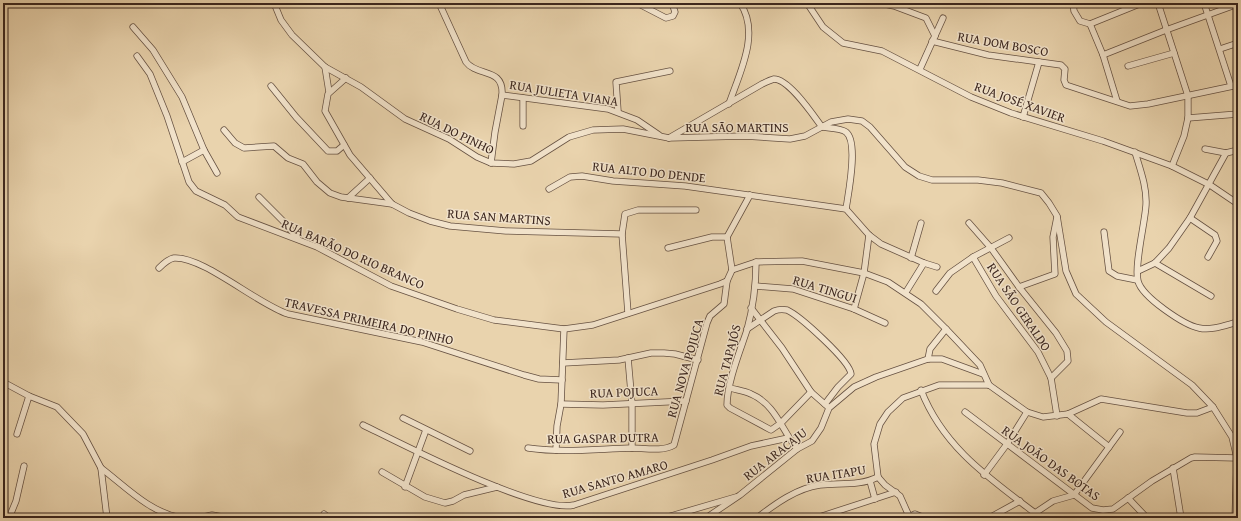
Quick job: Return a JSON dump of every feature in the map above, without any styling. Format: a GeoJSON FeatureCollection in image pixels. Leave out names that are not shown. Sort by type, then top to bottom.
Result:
{"type":"FeatureCollection","features":[{"type":"Feature","properties":{"kind":"street","name":"RUA DO PINHO"},"geometry":{"type":"LineString","coordinates":[[274,3],[281,20],[292,35],[325,67],[371,93],[405,119],[448,139],[477,157],[491,163],[514,164],[531,161],[569,138],[592,130],[623,129],[669,138]]}},
{"type":"Feature","properties":{"kind":"street"},"geometry":{"type":"LineString","coordinates":[[439,3],[466,62],[470,66],[491,74],[499,80],[502,87],[502,95]]}},
{"type":"Feature","properties":{"kind":"street"},"geometry":{"type":"LineString","coordinates":[[638,3],[666,18],[673,16],[675,12],[672,3]]}},
{"type":"Feature","properties":{"kind":"street","name":"RUA SÃO MARTINS"},"geometry":{"type":"LineString","coordinates":[[669,138],[695,121],[729,104],[748,44],[748,21],[746,12],[740,3]]}},
{"type":"Feature","properties":{"kind":"street","name":"RUA JOSÉ XAVIER"},"geometry":{"type":"LineString","coordinates":[[807,3],[823,27],[838,40],[850,45],[882,51],[920,69],[971,97],[1023,117],[1135,152],[1172,166],[1237,200]]}},
{"type":"Feature","properties":{"kind":"street"},"geometry":{"type":"LineString","coordinates":[[880,3],[894,6],[926,18],[934,39]]}},
{"type":"Feature","properties":{"kind":"street"},"geometry":{"type":"LineString","coordinates":[[1073,3],[1074,11],[1080,21],[1091,26],[1103,56],[1117,101],[1126,105],[1134,105],[1236,87],[1220,49],[1204,3]]}},
{"type":"Feature","properties":{"kind":"street"},"geometry":{"type":"LineString","coordinates":[[1091,26],[1142,3]]}},
{"type":"Feature","properties":{"kind":"street"},"geometry":{"type":"LineString","coordinates":[[1158,3],[1188,96],[1188,118],[1181,147],[1172,166]]}},
{"type":"Feature","properties":{"kind":"street"},"geometry":{"type":"LineString","coordinates":[[1103,56],[1166,30],[1238,4]]}},
{"type":"Feature","properties":{"kind":"street"},"geometry":{"type":"LineString","coordinates":[[920,69],[943,18]]}},
{"type":"Feature","properties":{"kind":"street"},"geometry":{"type":"LineString","coordinates":[[133,27],[153,50],[182,97],[204,150],[217,173]]}},
{"type":"Feature","properties":{"kind":"street","name":"RUA DOM BOSCO"},"geometry":{"type":"LineString","coordinates":[[934,39],[988,55],[1061,65],[1064,67],[1064,80],[1066,85],[1117,101]]}},
{"type":"Feature","properties":{"kind":"street"},"geometry":{"type":"LineString","coordinates":[[1220,49],[1238,43]]}},
{"type":"Feature","properties":{"kind":"street"},"geometry":{"type":"LineString","coordinates":[[1128,66],[1174,53]]}},
{"type":"Feature","properties":{"kind":"street","name":"RUA BARÃO DO RIO BRANCO"},"geometry":{"type":"LineString","coordinates":[[137,56],[150,74],[189,182],[200,194],[225,205],[238,217],[298,239],[391,286],[494,320],[564,329],[593,325],[727,281]]}},
{"type":"Feature","properties":{"kind":"street"},"geometry":{"type":"LineString","coordinates":[[1023,117],[1039,62]]}},
{"type":"Feature","properties":{"kind":"street"},"geometry":{"type":"LineString","coordinates":[[325,67],[329,92]]}},
{"type":"Feature","properties":{"kind":"street"},"geometry":{"type":"LineString","coordinates":[[618,111],[616,82],[670,71]]}},
{"type":"Feature","properties":{"kind":"street"},"geometry":{"type":"LineString","coordinates":[[329,92],[346,78]]}},
{"type":"Feature","properties":{"kind":"street"},"geometry":{"type":"LineString","coordinates":[[729,104],[762,84],[774,79],[791,88],[822,127],[843,130],[850,138],[852,173],[846,209],[869,235],[886,247],[937,267]]}},
{"type":"Feature","properties":{"kind":"street"},"geometry":{"type":"LineString","coordinates":[[271,86],[296,117],[328,151],[337,151],[344,145]]}},
{"type":"Feature","properties":{"kind":"street","name":"RUA SAN MARTINS"},"geometry":{"type":"LineString","coordinates":[[329,92],[325,104],[325,111],[344,145],[350,155],[392,204],[430,221],[450,226],[506,231],[622,234]]}},
{"type":"Feature","properties":{"kind":"street","name":"RUA JULIETA VIANA"},"geometry":{"type":"LineString","coordinates":[[491,163],[502,95],[618,111],[637,120],[661,137]]}},
{"type":"Feature","properties":{"kind":"street"},"geometry":{"type":"LineString","coordinates":[[523,98],[524,126]]}},
{"type":"Feature","properties":{"kind":"street"},"geometry":{"type":"LineString","coordinates":[[1188,118],[1238,114]]}},
{"type":"Feature","properties":{"kind":"street","name":"RUA SÃO MARTINS"},"geometry":{"type":"LineString","coordinates":[[669,138],[745,136],[790,138],[805,136],[839,120],[856,119],[879,136],[905,167],[915,174],[932,180],[978,180],[1027,188],[1045,197],[1057,216]]}},
{"type":"Feature","properties":{"kind":"street"},"geometry":{"type":"LineString","coordinates":[[224,130],[235,143],[244,148],[274,146],[288,158],[303,164],[317,182],[330,193],[348,198],[392,204]]}},
{"type":"Feature","properties":{"kind":"street"},"geometry":{"type":"LineString","coordinates":[[1205,149],[1226,153],[1238,150]]}},
{"type":"Feature","properties":{"kind":"street"},"geometry":{"type":"LineString","coordinates":[[182,162],[204,150]]}},
{"type":"Feature","properties":{"kind":"street"},"geometry":{"type":"LineString","coordinates":[[1135,152],[1146,197],[1138,280],[1154,301],[1194,327],[1208,328],[1238,322]]}},
{"type":"Feature","properties":{"kind":"street"},"geometry":{"type":"LineString","coordinates":[[1138,271],[1155,263],[1190,218],[1210,186],[1226,153]]}},
{"type":"Feature","properties":{"kind":"street","name":"RUA ALTO DO DENDE"},"geometry":{"type":"LineString","coordinates":[[549,189],[570,177],[582,176],[613,181],[685,186],[846,209]]}},
{"type":"Feature","properties":{"kind":"street"},"geometry":{"type":"LineString","coordinates":[[348,198],[370,178]]}},
{"type":"Feature","properties":{"kind":"street"},"geometry":{"type":"LineString","coordinates":[[727,281],[732,270],[727,237],[750,196]]}},
{"type":"Feature","properties":{"kind":"street"},"geometry":{"type":"LineString","coordinates":[[259,197],[286,224],[298,239]]}},
{"type":"Feature","properties":{"kind":"street"},"geometry":{"type":"LineString","coordinates":[[628,313],[622,234],[625,214],[638,210],[696,210]]}},
{"type":"Feature","properties":{"kind":"street"},"geometry":{"type":"LineString","coordinates":[[1019,287],[1055,274],[1053,237],[1057,216]]}},
{"type":"Feature","properties":{"kind":"street"},"geometry":{"type":"LineString","coordinates":[[1057,216],[1066,271],[1076,294],[1101,318],[1144,351],[1182,376],[1213,407],[1232,437],[1237,458],[1235,518]]}},
{"type":"Feature","properties":{"kind":"street"},"geometry":{"type":"LineString","coordinates":[[1190,218],[1216,235],[1217,241],[1208,257]]}},
{"type":"Feature","properties":{"kind":"street"},"geometry":{"type":"LineString","coordinates":[[911,258],[921,223]]}},
{"type":"Feature","properties":{"kind":"street"},"geometry":{"type":"LineString","coordinates":[[969,223],[991,248],[1019,287],[1056,333],[1068,354],[1068,361],[1050,378]]}},
{"type":"Feature","properties":{"kind":"street"},"geometry":{"type":"LineString","coordinates":[[1104,232],[1109,271],[1116,276],[1138,280]]}},
{"type":"Feature","properties":{"kind":"street"},"geometry":{"type":"LineString","coordinates":[[854,309],[864,273],[869,235]]}},
{"type":"Feature","properties":{"kind":"street"},"geometry":{"type":"LineString","coordinates":[[668,248],[712,237],[727,237]]}},
{"type":"Feature","properties":{"kind":"street"},"geometry":{"type":"LineString","coordinates":[[936,291],[950,273],[973,257],[1009,238]]}},
{"type":"Feature","properties":{"kind":"street","name":"RUA SÃO GERALDO"},"geometry":{"type":"LineString","coordinates":[[973,257],[996,296],[1032,342],[1050,378],[1057,416]]}},
{"type":"Feature","properties":{"kind":"street","name":"TRAVESSA PRIMEIRA DO PINHO"},"geometry":{"type":"LineString","coordinates":[[159,268],[169,260],[185,260],[215,273],[269,306],[288,314],[422,342],[539,379],[562,380]]}},
{"type":"Feature","properties":{"kind":"street"},"geometry":{"type":"LineString","coordinates":[[732,270],[756,262],[802,261],[864,273],[888,282],[906,292],[946,330],[980,365],[988,384],[1027,412],[1043,417],[1068,414],[1100,399],[1187,413],[1197,412],[1213,407]]}},
{"type":"Feature","properties":{"kind":"street","name":"RUA TAPAJÓS"},"geometry":{"type":"LineString","coordinates":[[756,262],[756,286],[747,329],[740,348],[727,405],[769,430],[772,430],[781,423]]}},
{"type":"Feature","properties":{"kind":"street"},"geometry":{"type":"LineString","coordinates":[[906,292],[924,263]]}},
{"type":"Feature","properties":{"kind":"street"},"geometry":{"type":"LineString","coordinates":[[1155,263],[1211,296]]}},
{"type":"Feature","properties":{"kind":"street","name":"RUA NOVA POJUCA"},"geometry":{"type":"LineString","coordinates":[[676,442],[708,319],[726,300],[727,281]]}},
{"type":"Feature","properties":{"kind":"street","name":"RUA TINGUI"},"geometry":{"type":"LineString","coordinates":[[756,286],[793,289],[854,309],[885,322]]}},
{"type":"Feature","properties":{"kind":"street"},"geometry":{"type":"LineString","coordinates":[[747,329],[762,320],[778,309],[791,312],[845,362],[851,374],[838,387],[827,406],[811,392],[762,320],[751,308]]}},
{"type":"Feature","properties":{"kind":"street"},"geometry":{"type":"LineString","coordinates":[[556,450],[557,426],[561,404],[564,329]]}},
{"type":"Feature","properties":{"kind":"street"},"geometry":{"type":"LineString","coordinates":[[928,359],[930,349],[946,330]]}},
{"type":"Feature","properties":{"kind":"street"},"geometry":{"type":"LineString","coordinates":[[563,363],[620,360],[651,353],[675,354],[698,360]]}},
{"type":"Feature","properties":{"kind":"street"},"geometry":{"type":"LineString","coordinates":[[628,358],[632,404],[632,448]]}},
{"type":"Feature","properties":{"kind":"street","name":"RUA ARACAJU"},"geometry":{"type":"LineString","coordinates":[[706,518],[740,495],[797,449],[807,445],[818,434],[827,406],[854,387],[876,377],[928,359],[942,359],[984,374]]}},
{"type":"Feature","properties":{"kind":"street"},"geometry":{"type":"LineString","coordinates":[[3,382],[29,396],[57,407],[70,418],[91,446],[101,468],[107,518]]}},
{"type":"Feature","properties":{"kind":"street"},"geometry":{"type":"LineString","coordinates":[[925,518],[916,514],[908,517],[902,498],[885,485],[878,477],[874,444],[880,424],[897,402],[920,390],[946,384],[988,384]]}},
{"type":"Feature","properties":{"kind":"street"},"geometry":{"type":"LineString","coordinates":[[730,388],[758,398],[770,407],[781,423],[788,438],[797,449]]}},
{"type":"Feature","properties":{"kind":"street"},"geometry":{"type":"LineString","coordinates":[[920,390],[925,403],[940,427],[957,449],[984,475],[1035,515],[1053,501],[1074,495],[1120,432]]}},
{"type":"Feature","properties":{"kind":"street"},"geometry":{"type":"LineString","coordinates":[[781,423],[811,392]]}},
{"type":"Feature","properties":{"kind":"street"},"geometry":{"type":"LineString","coordinates":[[17,434],[29,396]]}},
{"type":"Feature","properties":{"kind":"street","name":"RUA POJUCA"},"geometry":{"type":"LineString","coordinates":[[561,404],[632,404],[686,401]]}},
{"type":"Feature","properties":{"kind":"street","name":"RUA JOÃO DAS BOTAS"},"geometry":{"type":"LineString","coordinates":[[965,412],[1092,508],[1103,510],[1113,509],[1173,468],[1195,457],[1237,458]]}},
{"type":"Feature","properties":{"kind":"street"},"geometry":{"type":"LineString","coordinates":[[984,475],[1007,444],[1027,412]]}},
{"type":"Feature","properties":{"kind":"street"},"geometry":{"type":"LineString","coordinates":[[1068,414],[1109,447]]}},
{"type":"Feature","properties":{"kind":"street"},"geometry":{"type":"LineString","coordinates":[[403,418],[470,451]]}},
{"type":"Feature","properties":{"kind":"street","name":"RUA SANTO AMARO"},"geometry":{"type":"LineString","coordinates":[[363,425],[497,487],[550,505],[567,507],[705,463],[751,446],[788,438]]}},
{"type":"Feature","properties":{"kind":"street"},"geometry":{"type":"LineString","coordinates":[[405,487],[426,430]]}},
{"type":"Feature","properties":{"kind":"street","name":"RUA GASPAR DUTRA"},"geometry":{"type":"LineString","coordinates":[[528,448],[556,450],[668,448],[674,446],[676,442]]}},
{"type":"Feature","properties":{"kind":"street"},"geometry":{"type":"LineString","coordinates":[[9,518],[16,501],[24,466]]}},
{"type":"Feature","properties":{"kind":"street"},"geometry":{"type":"LineString","coordinates":[[101,468],[143,502],[157,511],[181,518]]}},
{"type":"Feature","properties":{"kind":"street"},"geometry":{"type":"LineString","coordinates":[[1173,468],[1182,518]]}},
{"type":"Feature","properties":{"kind":"street"},"geometry":{"type":"LineString","coordinates":[[382,472],[405,487],[425,497],[445,503],[453,501],[464,495],[497,487]]}},
{"type":"Feature","properties":{"kind":"street","name":"RUA ITAPU"},"geometry":{"type":"LineString","coordinates":[[757,518],[798,492],[819,485],[870,481],[878,477]]}},
{"type":"Feature","properties":{"kind":"street"},"geometry":{"type":"LineString","coordinates":[[870,481],[875,499]]}},
{"type":"Feature","properties":{"kind":"street"},"geometry":{"type":"LineString","coordinates":[[817,517],[896,492]]}},
{"type":"Feature","properties":{"kind":"street"},"geometry":{"type":"LineString","coordinates":[[664,518],[740,495]]}},
{"type":"Feature","properties":{"kind":"street"},"geometry":{"type":"LineString","coordinates":[[1128,498],[1147,518]]}},
{"type":"Feature","properties":{"kind":"street"},"geometry":{"type":"LineString","coordinates":[[989,518],[1020,502]]}},
{"type":"Feature","properties":{"kind":"street"},"geometry":{"type":"LineString","coordinates":[[324,514],[329,518]]}},
{"type":"Feature","properties":{"kind":"street"},"geometry":{"type":"LineString","coordinates":[[199,518],[212,515],[228,518]]}}]}
